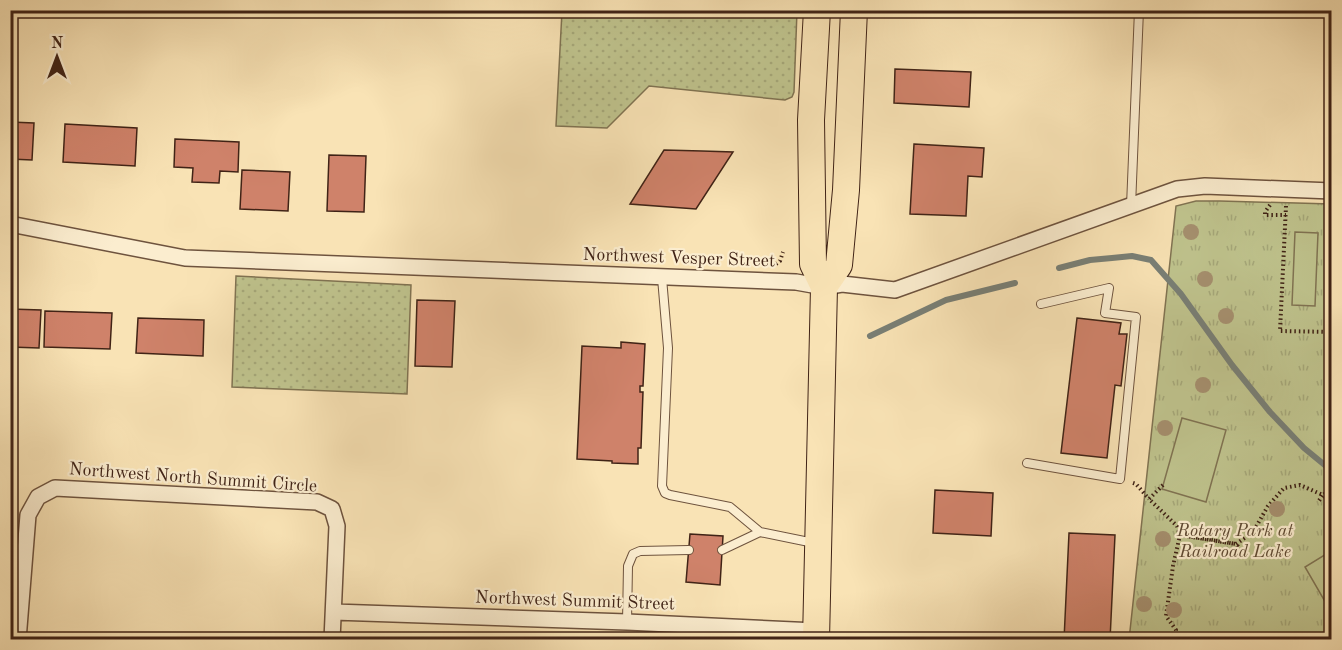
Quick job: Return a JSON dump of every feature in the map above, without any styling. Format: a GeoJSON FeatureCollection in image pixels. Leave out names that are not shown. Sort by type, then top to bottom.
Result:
{"type":"FeatureCollection","features":[{"type":"Feature","properties":{"kind":"main road"},"geometry":{"type":"LineString","coordinates":[[816,635],[824,287],[813,264],[811,120],[817,10]]}},
{"type":"Feature","properties":{"kind":"main road"},"geometry":{"type":"LineString","coordinates":[[824,287],[839,265],[846,190],[854,10]]}},
{"type":"Feature","properties":{"kind":"street","name":"Northwest Vesper Street"},"geometry":{"type":"LineString","coordinates":[[10,224],[185,258],[802,282],[824,287],[842,284],[895,290],[1177,189],[1205,186],[1332,191]]}},
{"type":"Feature","properties":{"kind":"street","name":"Northwest North Summit Circle"},"geometry":{"type":"LineString","coordinates":[[18,639],[15,618],[28,515],[38,496],[55,488],[317,502],[332,509],[337,526],[332,639]]}},
{"type":"Feature","properties":{"kind":"street","name":"Northwest Summit Street"},"geometry":{"type":"LineString","coordinates":[[333,612],[627,622],[816,635]]}},
{"type":"Feature","properties":{"kind":"lane"},"geometry":{"type":"LineString","coordinates":[[1131,206],[1139,10]]}},
{"type":"Feature","properties":{"kind":"lane"},"geometry":{"type":"LineString","coordinates":[[662,278],[668,348],[662,486],[664,493],[730,507],[760,532],[817,543]]}},
{"type":"Feature","properties":{"kind":"lane"},"geometry":{"type":"LineString","coordinates":[[1027,463],[1120,479],[1136,317],[1105,313],[1109,288],[1041,304]]}},
{"type":"Feature","properties":{"kind":"lane"},"geometry":{"type":"LineString","coordinates":[[722,550],[760,532]]}},
{"type":"Feature","properties":{"kind":"lane"},"geometry":{"type":"LineString","coordinates":[[627,622],[628,566],[633,554],[640,551],[689,550]]}},
{"type":"Feature","properties":{"kind":"path"},"geometry":{"type":"LineString","coordinates":[[1287,189],[1280,331],[1332,332]]}},
{"type":"Feature","properties":{"kind":"path"},"geometry":{"type":"LineString","coordinates":[[1274,201],[1265,215],[1286,215]]}},
{"type":"Feature","properties":{"kind":"path"},"geometry":{"type":"LineString","coordinates":[[772,266],[780,261],[783,252]]}},
{"type":"Feature","properties":{"kind":"path"},"geometry":{"type":"LineString","coordinates":[[1120,479],[1136,484],[1177,526],[1180,535],[1166,616],[1176,630],[1173,639]]}},
{"type":"Feature","properties":{"kind":"path"},"geometry":{"type":"LineString","coordinates":[[1149,499],[1163,485]]}},
{"type":"Feature","properties":{"kind":"path"},"geometry":{"type":"LineString","coordinates":[[1236,544],[1253,532],[1268,506],[1284,488],[1300,485],[1323,495],[1332,504]]}},
{"type":"Feature","properties":{"kind":"path"},"geometry":{"type":"LineString","coordinates":[[1318,502],[1332,488]]}},
{"type":"Feature","properties":{"kind":"path"},"geometry":{"type":"LineString","coordinates":[[1180,535],[1236,544],[1247,557]]}},
{"type":"Feature","properties":{"kind":"green space"},"geometry":{"type":"Polygon","coordinates":[[[562,11],[797,11],[794,92],[792,97],[785,100],[649,86],[607,128],[556,126],[562,11]]]}},
{"type":"Feature","properties":{"kind":"green space","name":"Rotary Park at Railroad Lake"},"geometry":{"type":"Polygon","coordinates":[[[1196,201],[1331,204],[1331,639],[1129,640],[1176,206],[1196,201]]]}},
{"type":"Feature","properties":{"kind":"green space"},"geometry":{"type":"Polygon","coordinates":[[[1295,232],[1318,233],[1315,306],[1292,305],[1295,232]]]}},
{"type":"Feature","properties":{"kind":"green space"},"geometry":{"type":"Polygon","coordinates":[[[1330,233],[1332,233],[1331,306],[1327,306],[1330,233]]]}},
{"type":"Feature","properties":{"kind":"green space"},"geometry":{"type":"Polygon","coordinates":[[[236,276],[411,285],[407,394],[232,387],[236,276]]]}},
{"type":"Feature","properties":{"kind":"green space"},"geometry":{"type":"Polygon","coordinates":[[[1182,418],[1226,430],[1206,502],[1162,489],[1182,418]]]}},
{"type":"Feature","properties":{"kind":"green space"},"geometry":{"type":"Polygon","coordinates":[[[1331,551],[1331,612],[1305,567],[1331,551]]]}},
{"type":"Feature","properties":{"kind":"building"},"geometry":{"type":"Polygon","coordinates":[[[895,69],[971,72],[969,107],[894,103],[895,69]]]}},
{"type":"Feature","properties":{"kind":"building"},"geometry":{"type":"Polygon","coordinates":[[[10,122],[34,123],[32,160],[10,159],[10,122]]]}},
{"type":"Feature","properties":{"kind":"building"},"geometry":{"type":"Polygon","coordinates":[[[65,124],[137,128],[135,166],[63,162],[65,124]]]}},
{"type":"Feature","properties":{"kind":"building"},"geometry":{"type":"Polygon","coordinates":[[[175,139],[239,142],[238,172],[220,171],[219,183],[192,182],[193,168],[174,167],[175,139]]]}},
{"type":"Feature","properties":{"kind":"building"},"geometry":{"type":"Polygon","coordinates":[[[914,144],[984,148],[982,177],[968,176],[966,216],[910,214],[914,144]]]}},
{"type":"Feature","properties":{"kind":"building"},"geometry":{"type":"Polygon","coordinates":[[[664,150],[733,152],[696,209],[630,204],[664,150]]]}},
{"type":"Feature","properties":{"kind":"building"},"geometry":{"type":"Polygon","coordinates":[[[329,155],[366,156],[364,212],[327,211],[329,155]]]}},
{"type":"Feature","properties":{"kind":"building"},"geometry":{"type":"Polygon","coordinates":[[[242,170],[290,172],[288,211],[240,209],[242,170]]]}},
{"type":"Feature","properties":{"kind":"building"},"geometry":{"type":"Polygon","coordinates":[[[417,300],[455,301],[452,367],[415,366],[417,300]]]}},
{"type":"Feature","properties":{"kind":"building"},"geometry":{"type":"Polygon","coordinates":[[[10,309],[41,310],[39,348],[10,347],[10,309]]]}},
{"type":"Feature","properties":{"kind":"building"},"geometry":{"type":"Polygon","coordinates":[[[45,311],[112,313],[110,349],[44,347],[45,311]]]}},
{"type":"Feature","properties":{"kind":"building"},"geometry":{"type":"Polygon","coordinates":[[[138,318],[204,320],[203,356],[136,353],[138,318]]]}},
{"type":"Feature","properties":{"kind":"building"},"geometry":{"type":"Polygon","coordinates":[[[1077,318],[1121,323],[1119,334],[1127,334],[1121,386],[1115,385],[1107,458],[1061,453],[1077,318]]]}},
{"type":"Feature","properties":{"kind":"building"},"geometry":{"type":"Polygon","coordinates":[[[621,342],[645,344],[643,386],[640,386],[640,392],[643,392],[641,448],[638,448],[638,464],[577,459],[582,346],[621,348],[621,342]]]}},
{"type":"Feature","properties":{"kind":"building"},"geometry":{"type":"Polygon","coordinates":[[[935,490],[993,493],[991,536],[933,533],[935,490]]]}},
{"type":"Feature","properties":{"kind":"building"},"geometry":{"type":"Polygon","coordinates":[[[1069,533],[1115,535],[1110,640],[1064,640],[1069,533]]]}},
{"type":"Feature","properties":{"kind":"building"},"geometry":{"type":"Polygon","coordinates":[[[690,534],[723,536],[720,585],[686,582],[690,534]]]}},
{"type":"Feature","properties":{"kind":"waterway"},"geometry":{"type":"LineString","coordinates":[[1059,268],[1090,260],[1132,256],[1151,260],[1181,294],[1232,365],[1270,412],[1304,448],[1332,471]]}},
{"type":"Feature","properties":{"kind":"waterway"},"geometry":{"type":"LineString","coordinates":[[870,336],[946,300],[1015,283]]}}]}
